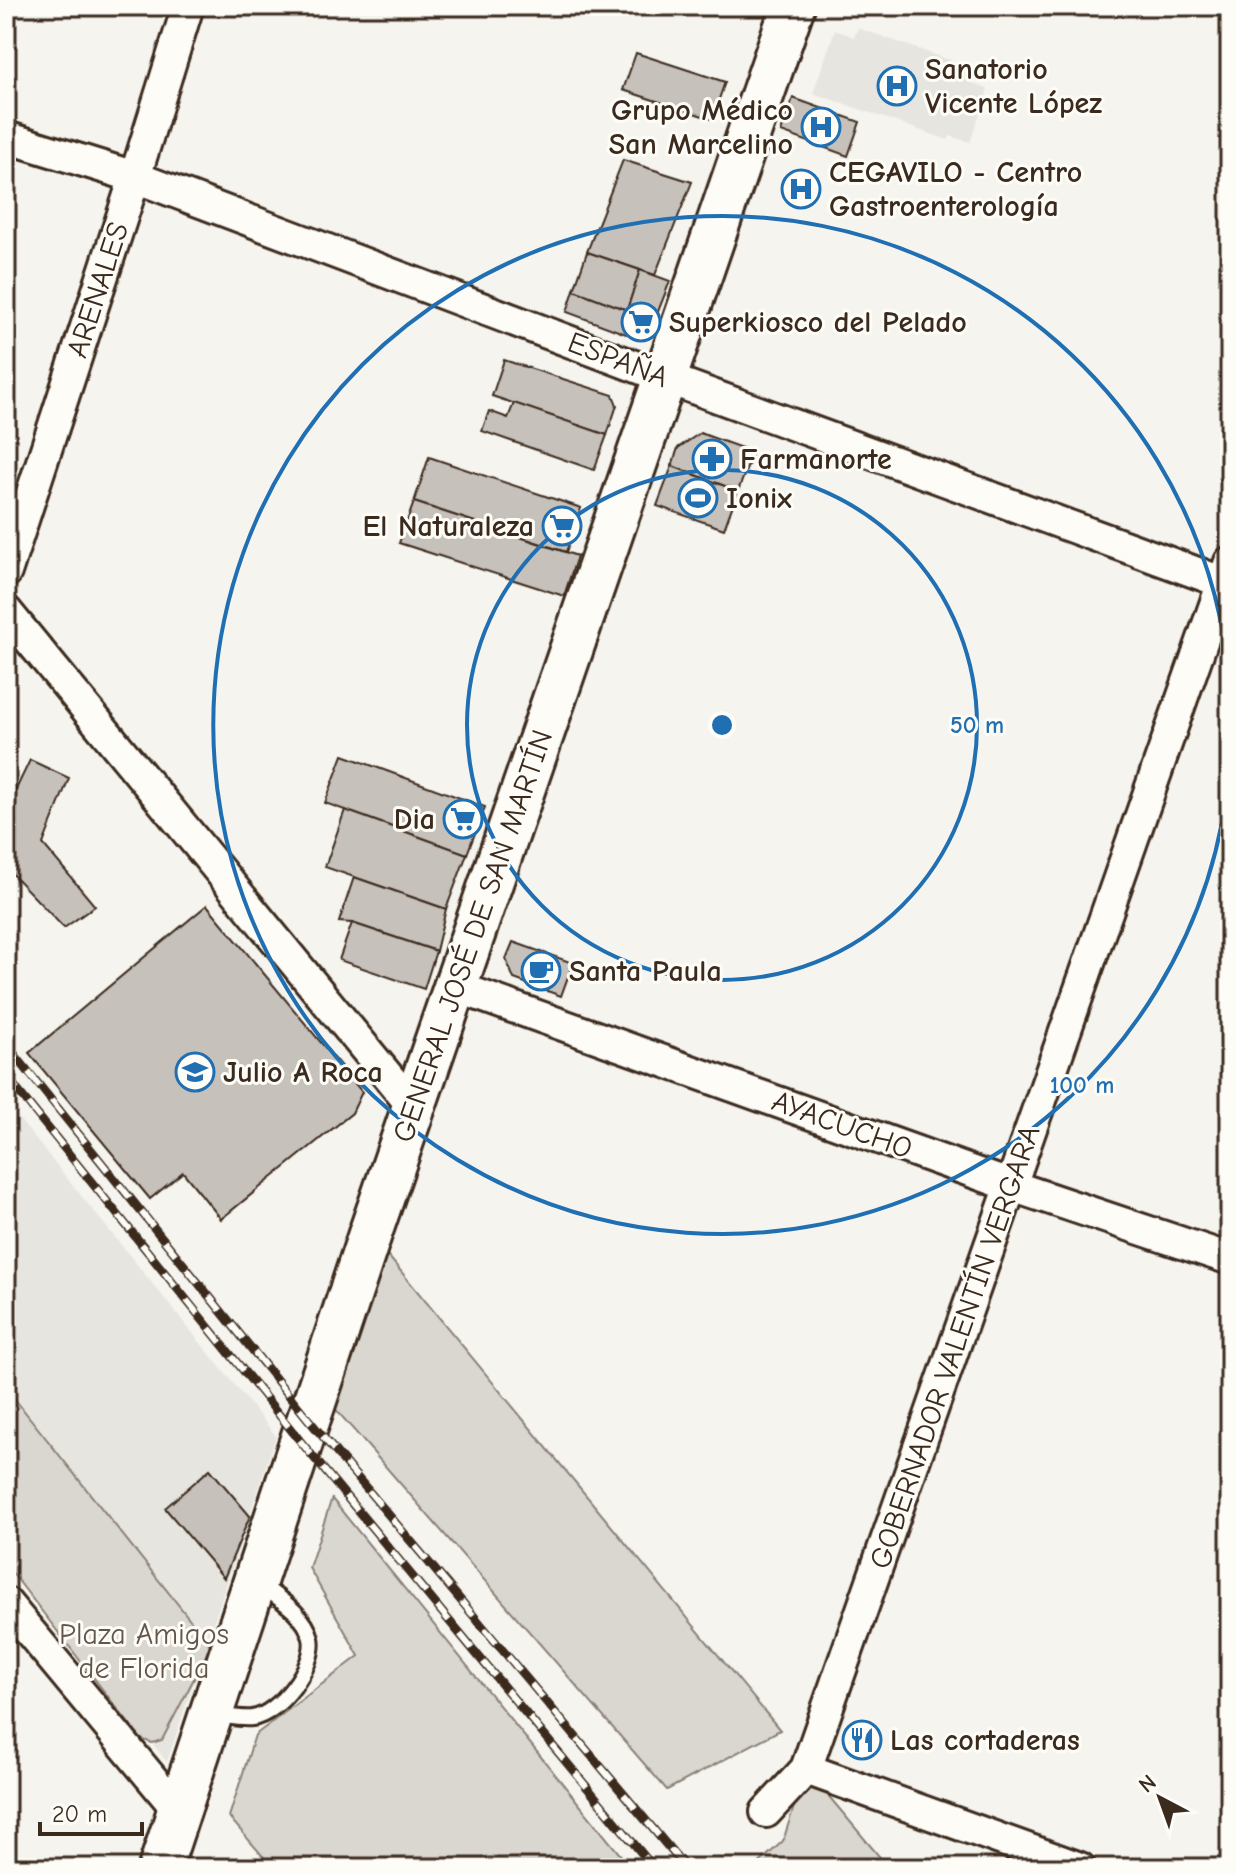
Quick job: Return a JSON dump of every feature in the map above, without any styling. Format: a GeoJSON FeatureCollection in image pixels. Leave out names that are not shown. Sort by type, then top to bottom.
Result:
{"type":"FeatureCollection","features":[{"type":"Feature","properties":{"kind":"street","name":"ARENALES"},"geometry":{"type":"LineString","coordinates":[[6,572],[188,6]]}},
{"type":"Feature","properties":{"kind":"street","name":"GENERAL JOSÉ DE SAN MARTÍN"},"geometry":{"type":"LineString","coordinates":[[160,1868],[454,986],[793,6]]}},
{"type":"Feature","properties":{"kind":"street","name":"ESPAÑA"},"geometry":{"type":"LineString","coordinates":[[6,137],[135,177],[666,378],[1228,576]]}},
{"type":"Feature","properties":{"kind":"street","name":"GOBERNADOR VALENTÍN VERGARA"},"geometry":{"type":"LineString","coordinates":[[806,1769],[1228,576]]}},
{"type":"Feature","properties":{"kind":"street"},"geometry":{"type":"LineString","coordinates":[[6,611],[414,1108]]}},
{"type":"Feature","properties":{"kind":"street","name":"AYACUCHO"},"geometry":{"type":"LineString","coordinates":[[454,986],[1012,1186],[1230,1259]]}},
{"type":"Feature","properties":{"kind":"street"},"geometry":{"type":"LineString","coordinates":[[6,1603],[178,1810]]}},
{"type":"Feature","properties":{"kind":"street"},"geometry":{"type":"LineString","coordinates":[[766,1812],[806,1769],[1080,1868]]}},
{"type":"Feature","properties":{"kind":"lane"},"geometry":{"type":"LineString","coordinates":[[210,1714],[254,1718],[275,1706],[294,1687],[308,1664],[311,1637],[304,1625],[295,1611],[255,1580]]}},
{"type":"Feature","properties":{"kind":"shaded area","name":"Sanatorio Vicente López"},"geometry":{"type":"Polygon","coordinates":[[[858,28],[975,69],[970,82],[988,89],[970,142],[950,136],[948,140],[813,93],[835,30],[854,37],[858,28]]]}},
{"type":"Feature","properties":{"kind":"shaded area"},"geometry":{"type":"Polygon","coordinates":[[[6,1103],[276,1436],[167,1762],[6,1558],[6,1103]]]}},
{"type":"Feature","properties":{"kind":"green space"},"geometry":{"type":"Polygon","coordinates":[[[370,1234],[780,1730],[667,1790],[318,1389],[370,1234]]]}},
{"type":"Feature","properties":{"kind":"green space","name":"Plaza Amigos de Florida"},"geometry":{"type":"Polygon","coordinates":[[[6,1388],[211,1646],[162,1740],[152,1743],[141,1739],[6,1565],[6,1388]]]}},
{"type":"Feature","properties":{"kind":"green space"},"geometry":{"type":"Polygon","coordinates":[[[332,1498],[631,1868],[273,1868],[229,1817],[255,1735],[359,1656],[309,1568],[332,1498]]]}},
{"type":"Feature","properties":{"kind":"green space"},"geometry":{"type":"Polygon","coordinates":[[[806,1769],[889,1868],[754,1868],[783,1841],[806,1769]]]}},
{"type":"Feature","properties":{"kind":"building"},"geometry":{"type":"Polygon","coordinates":[[[636,53],[725,82],[712,119],[623,90],[636,53]]]}},
{"type":"Feature","properties":{"kind":"building","name":"Grupo Médico San Marcelino"},"geometry":{"type":"Polygon","coordinates":[[[793,98],[860,122],[848,156],[781,132],[793,98]]]}},
{"type":"Feature","properties":{"kind":"building"},"geometry":{"type":"Polygon","coordinates":[[[623,160],[692,182],[655,275],[587,252],[623,160]]]}},
{"type":"Feature","properties":{"kind":"building"},"geometry":{"type":"Polygon","coordinates":[[[587,252],[640,270],[627,310],[574,290],[587,252]]]}},
{"type":"Feature","properties":{"kind":"building"},"geometry":{"type":"Polygon","coordinates":[[[640,270],[670,281],[655,319],[626,334],[567,312],[574,290],[627,310],[640,270]]]}},
{"type":"Feature","properties":{"kind":"building"},"geometry":{"type":"Polygon","coordinates":[[[504,360],[613,395],[617,405],[607,435],[492,396],[504,360]]]}},
{"type":"Feature","properties":{"kind":"building"},"geometry":{"type":"Polygon","coordinates":[[[514,403],[607,435],[594,470],[482,431],[489,411],[508,418],[514,403]]]}},
{"type":"Feature","properties":{"kind":"building","name":"Farmanorte"},"geometry":{"type":"Polygon","coordinates":[[[700,433],[753,452],[738,491],[672,466],[678,448],[700,433]]]}},
{"type":"Feature","properties":{"kind":"building"},"geometry":{"type":"Polygon","coordinates":[[[429,457],[581,508],[566,552],[414,502],[429,457]]]}},
{"type":"Feature","properties":{"kind":"building","name":"Ionix"},"geometry":{"type":"Polygon","coordinates":[[[672,466],[738,491],[724,529],[657,506],[672,466]]]}},
{"type":"Feature","properties":{"kind":"building"},"geometry":{"type":"Polygon","coordinates":[[[414,502],[577,556],[564,596],[399,543],[414,502]]]}},
{"type":"Feature","properties":{"kind":"building"},"geometry":{"type":"Polygon","coordinates":[[[343,755],[485,807],[467,854],[325,803],[343,755]]]}},
{"type":"Feature","properties":{"kind":"building"},"geometry":{"type":"Polygon","coordinates":[[[30,760],[69,778],[43,844],[95,906],[64,928],[12,874],[6,875],[6,810],[30,760]]]}},
{"type":"Feature","properties":{"kind":"building"},"geometry":{"type":"Polygon","coordinates":[[[345,810],[467,854],[446,909],[325,867],[345,810]]]}},
{"type":"Feature","properties":{"kind":"building"},"geometry":{"type":"Polygon","coordinates":[[[354,877],[446,909],[436,951],[352,923],[339,922],[354,877]]]}},
{"type":"Feature","properties":{"kind":"building","name":"Julio A Roca"},"geometry":{"type":"Polygon","coordinates":[[[207,905],[362,1092],[352,1113],[221,1219],[183,1172],[150,1199],[29,1053],[207,905]]]}},
{"type":"Feature","properties":{"kind":"building"},"geometry":{"type":"Polygon","coordinates":[[[352,923],[436,951],[424,989],[339,960],[352,923]]]}},
{"type":"Feature","properties":{"kind":"building","name":"Santa Paula"},"geometry":{"type":"Polygon","coordinates":[[[513,942],[573,963],[561,996],[514,979],[506,959],[513,942]]]}},
{"type":"Feature","properties":{"kind":"building"},"geometry":{"type":"Polygon","coordinates":[[[210,1469],[250,1516],[224,1578],[165,1508],[210,1469]]]}},
{"type":"Feature","properties":{"kind":"railway"},"geometry":{"type":"LineString","coordinates":[[6,1044],[308,1419],[686,1868]]}},
{"type":"Feature","properties":{"kind":"railway"},"geometry":{"type":"LineString","coordinates":[[6,1076],[301,1442],[654,1868]]}},
{"type":"Feature","properties":{"kind":"place","name":"Sanatorio Vicente López"},"geometry":{"type":"Point","coordinates":[897,86]}},
{"type":"Feature","properties":{"kind":"place","name":"Grupo Médico San Marcelino"},"geometry":{"type":"Point","coordinates":[821,127]}},
{"type":"Feature","properties":{"kind":"place","name":"CEGAVILO - Centro Gastroenterología"},"geometry":{"type":"Point","coordinates":[801,189]}},
{"type":"Feature","properties":{"kind":"place","name":"Superkiosco del Pelado"},"geometry":{"type":"Point","coordinates":[641,322]}},
{"type":"Feature","properties":{"kind":"place","name":"Farmanorte"},"geometry":{"type":"Point","coordinates":[712,459]}},
{"type":"Feature","properties":{"kind":"place","name":"Ionix"},"geometry":{"type":"Point","coordinates":[698,498]}},
{"type":"Feature","properties":{"kind":"place","name":"El Naturaleza"},"geometry":{"type":"Point","coordinates":[562,526]}},
{"type":"Feature","properties":{"kind":"place","name":"Dia"},"geometry":{"type":"Point","coordinates":[463,819]}},
{"type":"Feature","properties":{"kind":"place","name":"Santa Paula"},"geometry":{"type":"Point","coordinates":[541,971]}},
{"type":"Feature","properties":{"kind":"place","name":"Julio A Roca"},"geometry":{"type":"Point","coordinates":[195,1072]}},
{"type":"Feature","properties":{"kind":"place","name":"Las cortaderas"},"geometry":{"type":"Point","coordinates":[862,1740]}}]}
